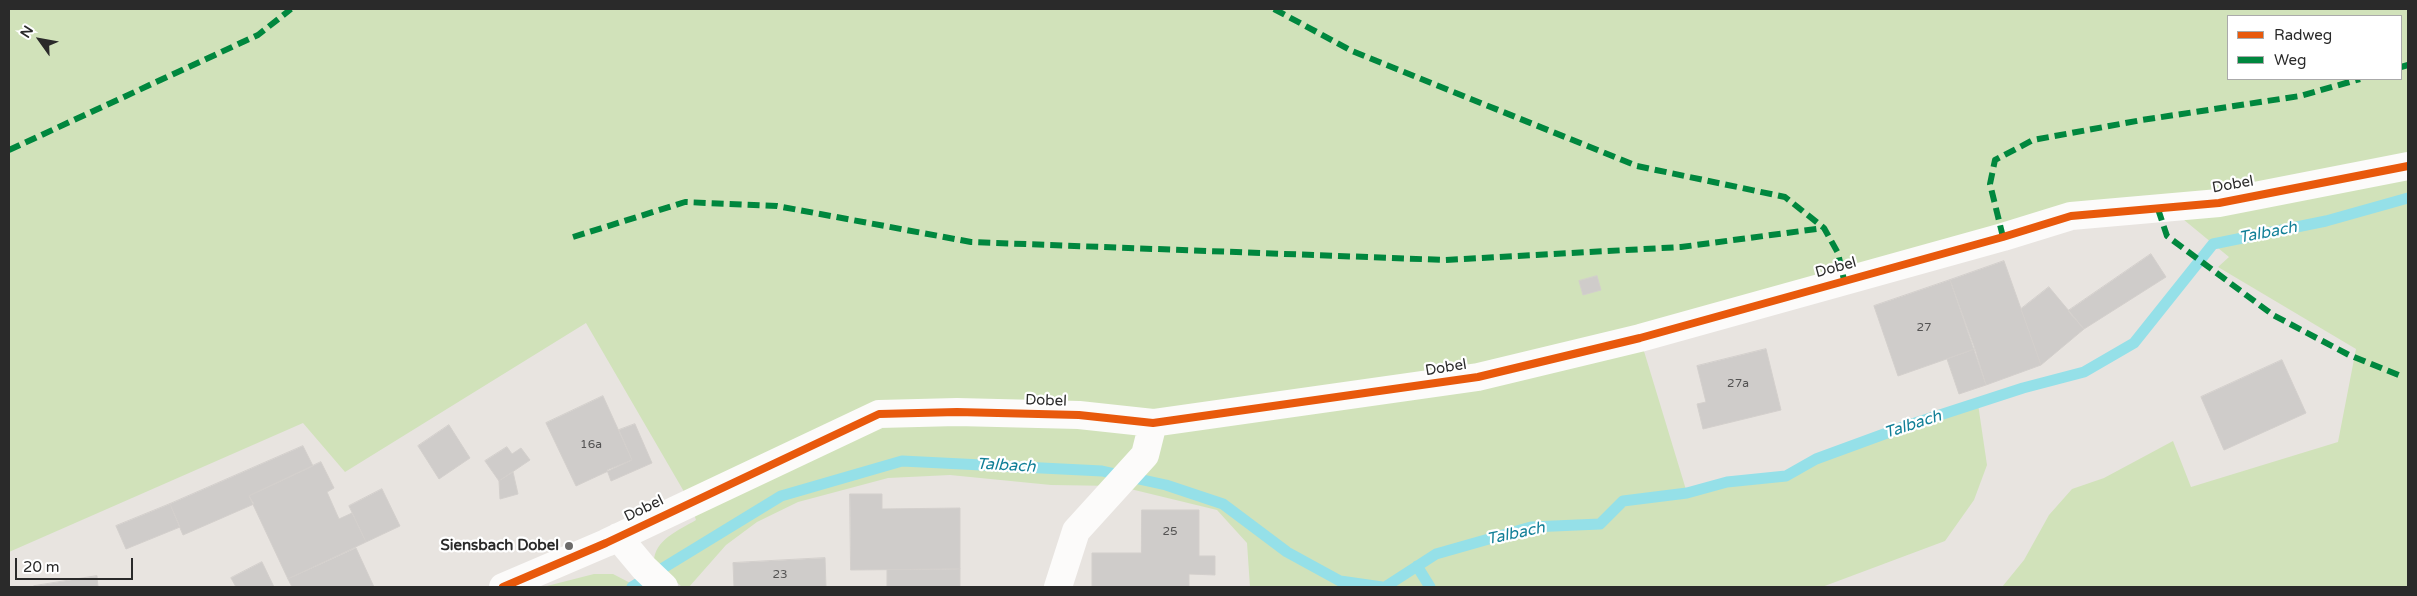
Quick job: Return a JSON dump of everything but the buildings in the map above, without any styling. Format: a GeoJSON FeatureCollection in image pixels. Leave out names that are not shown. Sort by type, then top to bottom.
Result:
{"type":"FeatureCollection","features":[{"type":"Feature","properties":{"kind":"street","name":"Dobel"},"geometry":{"type":"LineString","coordinates":[[503,587],[618,537],[879,414],[957,412],[1079,415],[1153,423],[1478,377],[1649,335],[2003,237],[2071,216],[2219,203],[2408,166]]}},
{"type":"Feature","properties":{"kind":"street"},"geometry":{"type":"LineString","coordinates":[[1058,587],[1076,531],[1145,456],[1153,423]]}},
{"type":"Feature","properties":{"kind":"street","name":"Dobel"},"geometry":{"type":"LineString","coordinates":[[618,537],[644,568],[664,587]]}},
{"type":"Feature","properties":{"kind":"green space"},"geometry":{"type":"Polygon","coordinates":[[[9,9],[2408,9],[2408,587],[2002,587],[2024,560],[2049,515],[2072,489],[2104,478],[2173,441],[2191,487],[2338,442],[2356,349],[2218,267],[2229,257],[2155,196],[1640,338],[1687,493],[1727,482],[1786,476],[1816,459],[1906,426],[1978,404],[1987,465],[1974,500],[1945,541],[1822,587],[1250,587],[1247,543],[1217,510],[1118,486],[1051,485],[950,475],[888,478],[798,502],[757,522],[726,545],[689,587],[682,587],[654,562],[658,548],[669,536],[696,520],[690,502],[586,323],[345,472],[303,423],[9,552],[9,9]]]}},
{"type":"Feature","properties":{"kind":"green space"},"geometry":{"type":"Polygon","coordinates":[[[594,574],[613,574],[638,587],[543,587],[594,574]]]}},
{"type":"Feature","properties":{"kind":"waterway","name":"Talbach"},"geometry":{"type":"LineString","coordinates":[[1385,587],[1436,554],[1531,527],[1600,524],[1623,501],[1687,493],[1727,482],[1786,476],[1816,459],[1906,426],[2023,388],[2084,372],[2134,343],[2213,244],[2326,221],[2408,198]]}},
{"type":"Feature","properties":{"kind":"waterway","name":"Talbach"},"geometry":{"type":"LineString","coordinates":[[632,587],[781,496],[902,461],[1102,471],[1166,485],[1223,504],[1287,552],[1340,581],[1382,587]]}},
{"type":"Feature","properties":{"kind":"waterway"},"geometry":{"type":"LineString","coordinates":[[1417,566],[1430,587]]}},
{"type":"Feature","properties":{"kind":"marked path"},"geometry":{"type":"LineString","coordinates":[[9,150],[258,35],[291,9]]}},
{"type":"Feature","properties":{"kind":"marked path"},"geometry":{"type":"LineString","coordinates":[[1274,9],[1352,51],[1637,166],[1785,197],[1824,228],[1838,253],[1844,280]]}},
{"type":"Feature","properties":{"kind":"marked path"},"geometry":{"type":"LineString","coordinates":[[2402,67],[2408,65]]}},
{"type":"Feature","properties":{"kind":"marked path"},"geometry":{"type":"LineString","coordinates":[[2003,237],[1990,184],[1995,160],[2033,140],[2142,120],[2300,96],[2356,80]]}},
{"type":"Feature","properties":{"kind":"marked path"},"geometry":{"type":"LineString","coordinates":[[573,237],[685,202],[777,206],[971,242],[1445,260],[1681,247],[1824,228]]}},
{"type":"Feature","properties":{"kind":"marked path"},"geometry":{"type":"LineString","coordinates":[[2158,209],[2167,236],[2273,315],[2349,355],[2401,376]]}},
{"type":"Feature","properties":{"kind":"cycle path"},"geometry":{"type":"LineString","coordinates":[[503,587],[606,543],[879,414],[957,412],[1079,415],[1153,423],[1478,377],[1640,338],[2003,237],[2071,216],[2219,203],[2408,166]]}},
{"type":"Feature","properties":{"kind":"place","name":"Siensbach Dobel"},"geometry":{"type":"Point","coordinates":[569,546]}}]}
